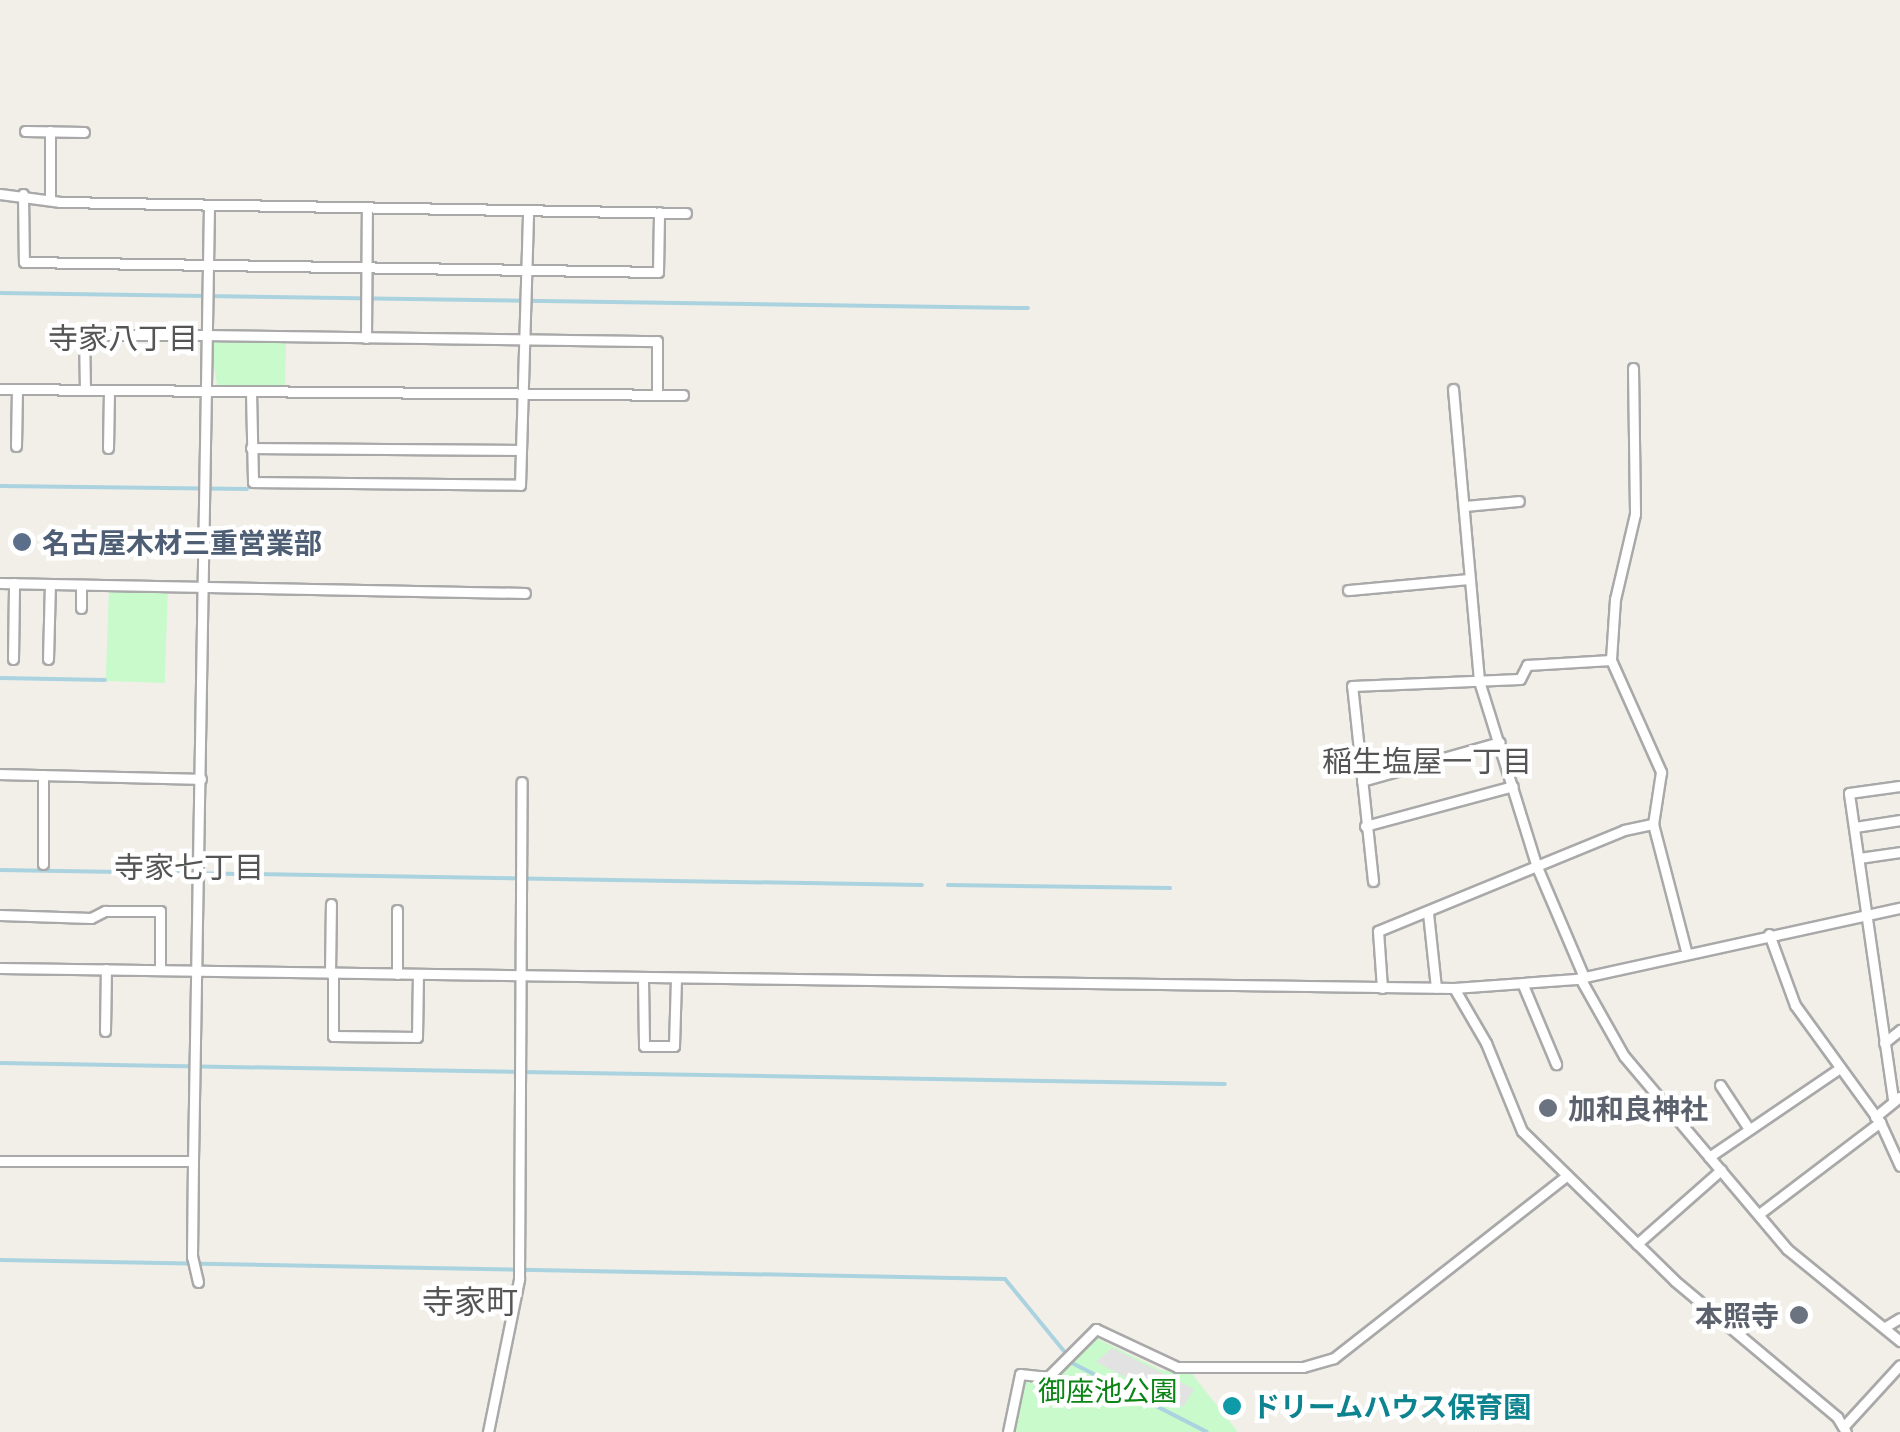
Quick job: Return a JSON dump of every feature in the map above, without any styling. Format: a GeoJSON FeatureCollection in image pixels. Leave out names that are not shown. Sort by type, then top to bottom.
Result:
{"type":"FeatureCollection","features":[{"type":"Feature","properties":{"kind":"street"},"geometry":{"type":"LineString","coordinates":[[25,131],[84,132]]}},
{"type":"Feature","properties":{"kind":"street"},"geometry":{"type":"LineString","coordinates":[[50,131],[50,200]]}},
{"type":"Feature","properties":{"kind":"street"},"geometry":{"type":"LineString","coordinates":[[0,194],[50,200],[209,205],[686,213]]}},
{"type":"Feature","properties":{"kind":"street"},"geometry":{"type":"LineString","coordinates":[[23,194],[24,262],[658,272],[659,212]]}},
{"type":"Feature","properties":{"kind":"street"},"geometry":{"type":"LineString","coordinates":[[198,1282],[192,1257],[209,205]]}},
{"type":"Feature","properties":{"kind":"street"},"geometry":{"type":"LineString","coordinates":[[366,338],[367,208]]}},
{"type":"Feature","properties":{"kind":"street"},"geometry":{"type":"LineString","coordinates":[[252,392],[252,482],[520,486],[528,210]]}},
{"type":"Feature","properties":{"kind":"street"},"geometry":{"type":"LineString","coordinates":[[85,390],[84,334],[207,335],[657,341],[656,395]]}},
{"type":"Feature","properties":{"kind":"street"},"geometry":{"type":"LineString","coordinates":[[1633,368],[1635,514],[1615,599],[1611,660],[1660,772],[1653,824],[1686,951]]}},
{"type":"Feature","properties":{"kind":"street"},"geometry":{"type":"LineString","coordinates":[[1454,389],[1479,682],[1537,867],[1582,977],[1624,1056],[1721,1170],[1812,1273],[1900,1341]]}},
{"type":"Feature","properties":{"kind":"street"},"geometry":{"type":"LineString","coordinates":[[0,390],[683,395]]}},
{"type":"Feature","properties":{"kind":"street"},"geometry":{"type":"LineString","coordinates":[[16,446],[17,390]]}},
{"type":"Feature","properties":{"kind":"street"},"geometry":{"type":"LineString","coordinates":[[108,448],[109,390]]}},
{"type":"Feature","properties":{"kind":"street"},"geometry":{"type":"LineString","coordinates":[[251,448],[521,450]]}},
{"type":"Feature","properties":{"kind":"street"},"geometry":{"type":"LineString","coordinates":[[1464,506],[1519,502]]}},
{"type":"Feature","properties":{"kind":"street"},"geometry":{"type":"LineString","coordinates":[[1348,590],[1470,578]]}},
{"type":"Feature","properties":{"kind":"street"},"geometry":{"type":"LineString","coordinates":[[0,583],[526,593]]}},
{"type":"Feature","properties":{"kind":"street"},"geometry":{"type":"LineString","coordinates":[[13,659],[14,583]]}},
{"type":"Feature","properties":{"kind":"street"},"geometry":{"type":"LineString","coordinates":[[48,658],[50,585]]}},
{"type":"Feature","properties":{"kind":"street"},"geometry":{"type":"LineString","coordinates":[[80,585],[80,608]]}},
{"type":"Feature","properties":{"kind":"street"},"geometry":{"type":"LineString","coordinates":[[1372,881],[1352,686],[1520,678],[1528,666],[1611,660]]}},
{"type":"Feature","properties":{"kind":"street"},"geometry":{"type":"LineString","coordinates":[[1362,780],[1500,742]]}},
{"type":"Feature","properties":{"kind":"street"},"geometry":{"type":"LineString","coordinates":[[0,774],[201,778]]}},
{"type":"Feature","properties":{"kind":"street"},"geometry":{"type":"LineString","coordinates":[[43,775],[43,864]]}},
{"type":"Feature","properties":{"kind":"street"},"geometry":{"type":"LineString","coordinates":[[488,1432],[518,1275],[522,782]]}},
{"type":"Feature","properties":{"kind":"street"},"geometry":{"type":"LineString","coordinates":[[1366,826],[1512,786]]}},
{"type":"Feature","properties":{"kind":"street"},"geometry":{"type":"LineString","coordinates":[[1760,1214],[1878,1120],[1896,1098],[1884,1043],[1849,793],[1900,786]]}},
{"type":"Feature","properties":{"kind":"street"},"geometry":{"type":"LineString","coordinates":[[1854,827],[1900,820]]}},
{"type":"Feature","properties":{"kind":"street"},"geometry":{"type":"LineString","coordinates":[[1382,988],[1378,932],[1653,824]]}},
{"type":"Feature","properties":{"kind":"street"},"geometry":{"type":"LineString","coordinates":[[1858,858],[1900,852]]}},
{"type":"Feature","properties":{"kind":"street"},"geometry":{"type":"LineString","coordinates":[[331,904],[333,1036],[418,1036],[418,974]]}},
{"type":"Feature","properties":{"kind":"street"},"geometry":{"type":"LineString","coordinates":[[0,968],[643,980],[1454,988],[1582,977],[1686,951],[1900,908]]}},
{"type":"Feature","properties":{"kind":"street"},"geometry":{"type":"LineString","coordinates":[[0,915],[91,918],[104,910],[160,911],[160,970]]}},
{"type":"Feature","properties":{"kind":"street"},"geometry":{"type":"LineString","coordinates":[[397,910],[397,974]]}},
{"type":"Feature","properties":{"kind":"street"},"geometry":{"type":"LineString","coordinates":[[1428,913],[1436,988]]}},
{"type":"Feature","properties":{"kind":"street"},"geometry":{"type":"LineString","coordinates":[[1770,934],[1782,982],[1837,1070],[1878,1120],[1900,1166]]}},
{"type":"Feature","properties":{"kind":"street"},"geometry":{"type":"LineString","coordinates":[[105,1031],[106,969]]}},
{"type":"Feature","properties":{"kind":"street"},"geometry":{"type":"LineString","coordinates":[[643,980],[644,1046],[674,1046],[676,980]]}},
{"type":"Feature","properties":{"kind":"street"},"geometry":{"type":"LineString","coordinates":[[1523,985],[1556,1064]]}},
{"type":"Feature","properties":{"kind":"street"},"geometry":{"type":"LineString","coordinates":[[1454,988],[1486,1043],[1522,1131],[1636,1244],[1846,1428],[1900,1365]]}},
{"type":"Feature","properties":{"kind":"street"},"geometry":{"type":"LineString","coordinates":[[1884,1043],[1900,1030]]}},
{"type":"Feature","properties":{"kind":"street"},"geometry":{"type":"LineString","coordinates":[[1710,1157],[1837,1070]]}},
{"type":"Feature","properties":{"kind":"street"},"geometry":{"type":"LineString","coordinates":[[1720,1085],[1749,1129]]}},
{"type":"Feature","properties":{"kind":"street"},"geometry":{"type":"LineString","coordinates":[[0,1161],[193,1161]]}},
{"type":"Feature","properties":{"kind":"street"},"geometry":{"type":"LineString","coordinates":[[1636,1244],[1721,1170]]}},
{"type":"Feature","properties":{"kind":"street"},"geometry":{"type":"LineString","coordinates":[[1008,1432],[1020,1374],[1048,1377],[1096,1330],[1177,1367],[1303,1367],[1334,1358],[1566,1176]]}},
{"type":"Feature","properties":{"kind":"street"},"geometry":{"type":"LineString","coordinates":[[1885,1327],[1900,1318]]}},
{"type":"Feature","properties":{"kind":"green space"},"geometry":{"type":"Polygon","coordinates":[[[217,340],[286,341],[285,387],[217,385],[211,346],[217,340]]]}},
{"type":"Feature","properties":{"kind":"green space"},"geometry":{"type":"Polygon","coordinates":[[[109,588],[168,590],[165,683],[106,681],[109,588]]]}},
{"type":"Feature","properties":{"kind":"green space","name":"御座池公園"},"geometry":{"type":"Polygon","coordinates":[[[1096,1338],[1161,1370],[1192,1374],[1238,1432],[1011,1432],[1021,1380],[1053,1379],[1096,1338]]]}},
{"type":"Feature","properties":{"kind":"shaded area"},"geometry":{"type":"Polygon","coordinates":[[[1112,1348],[1194,1389],[1183,1407],[1096,1362],[1112,1348]]]}},
{"type":"Feature","properties":{"kind":"waterway"},"geometry":{"type":"LineString","coordinates":[[0,293],[1028,308]]}},
{"type":"Feature","properties":{"kind":"waterway"},"geometry":{"type":"LineString","coordinates":[[0,486],[247,489]]}},
{"type":"Feature","properties":{"kind":"waterway"},"geometry":{"type":"LineString","coordinates":[[0,678],[105,680]]}},
{"type":"Feature","properties":{"kind":"waterway"},"geometry":{"type":"LineString","coordinates":[[0,870],[922,885]]}},
{"type":"Feature","properties":{"kind":"waterway"},"geometry":{"type":"LineString","coordinates":[[948,885],[1170,888]]}},
{"type":"Feature","properties":{"kind":"waterway"},"geometry":{"type":"LineString","coordinates":[[0,1063],[1225,1084]]}},
{"type":"Feature","properties":{"kind":"waterway"},"geometry":{"type":"LineString","coordinates":[[0,1260],[1005,1279],[1064,1351]]}},
{"type":"Feature","properties":{"kind":"waterway"},"geometry":{"type":"LineString","coordinates":[[1074,1364],[1207,1432]]}},
{"type":"Feature","properties":{"kind":"place","name":"名古屋木材三重営業部"},"geometry":{"type":"Point","coordinates":[22,542]}},
{"type":"Feature","properties":{"kind":"place","name":"加和良神社"},"geometry":{"type":"Point","coordinates":[1548,1108]}},
{"type":"Feature","properties":{"kind":"place","name":"本照寺"},"geometry":{"type":"Point","coordinates":[1799,1315]}},
{"type":"Feature","properties":{"kind":"place","name":"ドリームハウス保育園"},"geometry":{"type":"Point","coordinates":[1232,1406]}},
{"type":"Feature","properties":{"kind":"district","name":"寺家八丁目"},"geometry":{"type":"Point","coordinates":[123,337]}},
{"type":"Feature","properties":{"kind":"district","name":"稲生塩屋一丁目"},"geometry":{"type":"Point","coordinates":[1427,760]}},
{"type":"Feature","properties":{"kind":"district","name":"寺家七丁目"},"geometry":{"type":"Point","coordinates":[189,866]}},
{"type":"Feature","properties":{"kind":"district","name":"寺家町"},"geometry":{"type":"Point","coordinates":[470,1301]}}]}
